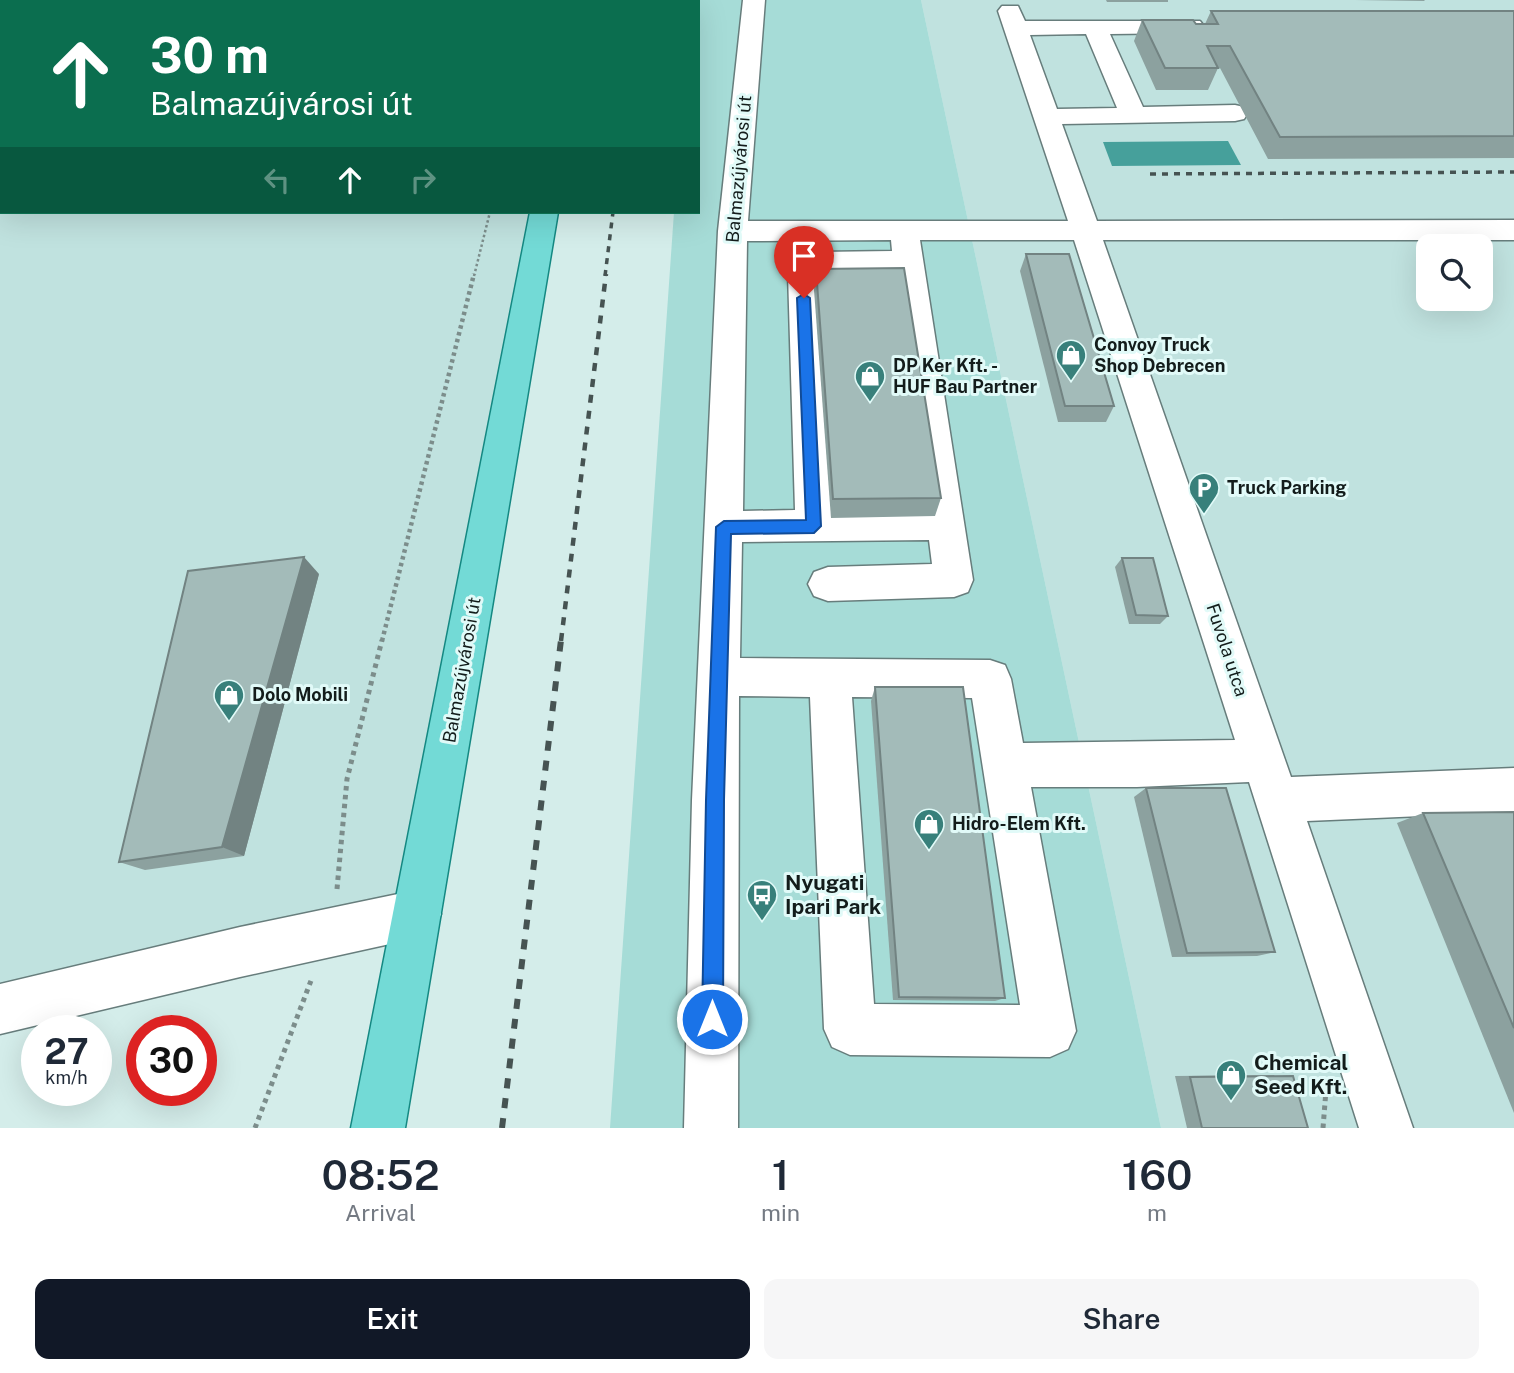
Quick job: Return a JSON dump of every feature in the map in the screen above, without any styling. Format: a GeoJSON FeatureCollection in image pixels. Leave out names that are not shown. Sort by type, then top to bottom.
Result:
{"type":"FeatureCollection","features":[{"type":"Feature","properties":{"kind":"main road","name":"Balmazújvárosi út"},"geometry":{"type":"LineString","coordinates":[[377,1128],[544,214]]}},
{"type":"Feature","properties":{"kind":"street","name":"Balmazújvárosi út"},"geometry":{"type":"LineString","coordinates":[[711,1128],[715,800],[733,231],[754,0]]}},
{"type":"Feature","properties":{"kind":"street","name":"Fuvola utca"},"geometry":{"type":"LineString","coordinates":[[1095,27],[1013,20],[1386,1128]]}},
{"type":"Feature","properties":{"kind":"street"},"geometry":{"type":"LineString","coordinates":[[1133,115],[1095,27],[1216,26]]}},
{"type":"Feature","properties":{"kind":"street"},"geometry":{"type":"LineString","coordinates":[[1046,117],[1235,113]]}},
{"type":"Feature","properties":{"kind":"street"},"geometry":{"type":"LineString","coordinates":[[814,526],[803,273],[808,266],[906,246],[1086,231],[1514,230]]}},
{"type":"Feature","properties":{"kind":"street"},"geometry":{"type":"LineString","coordinates":[[733,231],[906,246]]}},
{"type":"Feature","properties":{"kind":"street"},"geometry":{"type":"LineString","coordinates":[[828,584],[954,580],[906,246]]}},
{"type":"Feature","properties":{"kind":"street"},"geometry":{"type":"LineString","coordinates":[[724,527],[945,524]]}},
{"type":"Feature","properties":{"kind":"street"},"geometry":{"type":"LineString","coordinates":[[719,677],[990,679],[1051,1031],[850,1030],[830,678]]}},
{"type":"Feature","properties":{"kind":"street"},"geometry":{"type":"LineString","coordinates":[[1005,765],[1137,765],[1269,780],[1514,790]]}},
{"type":"Feature","properties":{"kind":"street"},"geometry":{"type":"LineString","coordinates":[[0,1009],[240,952],[417,914]]}},
{"type":"Feature","properties":{"kind":"path"},"geometry":{"type":"LineString","coordinates":[[255,1128],[309,990],[339,880],[346,779],[489,214]]}},
{"type":"Feature","properties":{"kind":"shaded area"},"geometry":{"type":"Polygon","coordinates":[[[700,0],[921,0],[1161,1128],[610,1128],[674,214],[700,214],[700,0]]]}},
{"type":"Feature","properties":{"kind":"shaded area"},"geometry":{"type":"Polygon","coordinates":[[[921,0],[1514,0],[1514,1128],[1161,1128],[921,0]]]}},
{"type":"Feature","properties":{"kind":"shaded area"},"geometry":{"type":"Polygon","coordinates":[[[1228,141],[1241,165],[1112,166],[1103,142],[1228,141]]]}},
{"type":"Feature","properties":{"kind":"shaded area"},"geometry":{"type":"Polygon","coordinates":[[[0,214],[541,214],[401,912],[0,1005],[0,214]]]}},
{"type":"Feature","properties":{"kind":"building"},"geometry":{"type":"Polygon","coordinates":[[[1211,11],[1514,11],[1514,136],[1280,137],[1230,46],[1207,46],[1218,68],[1165,68],[1142,20],[1193,20],[1196,24],[1218,24],[1211,11]]]}},
{"type":"Feature","properties":{"kind":"building","name":"Convoy Truck Shop Debrecen"},"geometry":{"type":"Polygon","coordinates":[[[1026,254],[1069,254],[1114,406],[1065,406],[1026,254]]]}},
{"type":"Feature","properties":{"kind":"building","name":"DP Ker Kft. - HUF Bau Partner"},"geometry":{"type":"Polygon","coordinates":[[[904,268],[941,498],[833,499],[816,269],[904,268]]]}},
{"type":"Feature","properties":{"kind":"building","name":"Dolo Mobili"},"geometry":{"type":"Polygon","coordinates":[[[304,557],[222,847],[119,862],[188,571],[304,557]]]}},
{"type":"Feature","properties":{"kind":"building"},"geometry":{"type":"Polygon","coordinates":[[[1122,558],[1153,558],[1168,616],[1136,615],[1122,558]]]}},
{"type":"Feature","properties":{"kind":"building","name":"Hidro-Elem Kft."},"geometry":{"type":"Polygon","coordinates":[[[875,687],[963,687],[1005,998],[899,997],[875,687]]]}},
{"type":"Feature","properties":{"kind":"building","name":"Hidro-Elem Kft."},"geometry":{"type":"Polygon","coordinates":[[[1146,788],[1226,788],[1275,952],[1187,953],[1146,788]]]}},
{"type":"Feature","properties":{"kind":"building"},"geometry":{"type":"Polygon","coordinates":[[[1514,812],[1514,1028],[1423,813],[1514,812]]]}},
{"type":"Feature","properties":{"kind":"building","name":"Chemical Seed Kft."},"geometry":{"type":"Polygon","coordinates":[[[1293,1076],[1308,1128],[1202,1128],[1190,1077],[1293,1076]]]}},
{"type":"Feature","properties":{"kind":"railway"},"geometry":{"type":"LineString","coordinates":[[1150,174],[1514,172]]}},
{"type":"Feature","properties":{"kind":"railway"},"geometry":{"type":"LineString","coordinates":[[605,276],[613,214]]}},
{"type":"Feature","properties":{"kind":"railway"},"geometry":{"type":"LineString","coordinates":[[561,641],[606,274]]}},
{"type":"Feature","properties":{"kind":"railway"},"geometry":{"type":"LineString","coordinates":[[502,1128],[561,640]]}},
{"type":"Feature","properties":{"kind":"place","name":"Convoy Truck Shop Debrecen"},"geometry":{"type":"Point","coordinates":[1071,382]}},
{"type":"Feature","properties":{"kind":"place","name":"DP Ker Kft. - HUF Bau Partner"},"geometry":{"type":"Point","coordinates":[870,403]}},
{"type":"Feature","properties":{"kind":"place","name":"Truck Parking"},"geometry":{"type":"Point","coordinates":[1204,515]}},
{"type":"Feature","properties":{"kind":"place","name":"Dolo Mobili"},"geometry":{"type":"Point","coordinates":[229,722]}},
{"type":"Feature","properties":{"kind":"place","name":"Hidro-Elem Kft."},"geometry":{"type":"Point","coordinates":[929,851]}},
{"type":"Feature","properties":{"kind":"place","name":"Nyugati Ipari Park"},"geometry":{"type":"Point","coordinates":[762,922]}},
{"type":"Feature","properties":{"kind":"place","name":"Chemical Seed Kft."},"geometry":{"type":"Point","coordinates":[1231,1102]}},
{"type":"Feature","properties":{"kind":"route"},"geometry":{"type":"LineString","coordinates":[[712,1019],[715,800],[724,527],[814,526],[804,298]]}}]}
